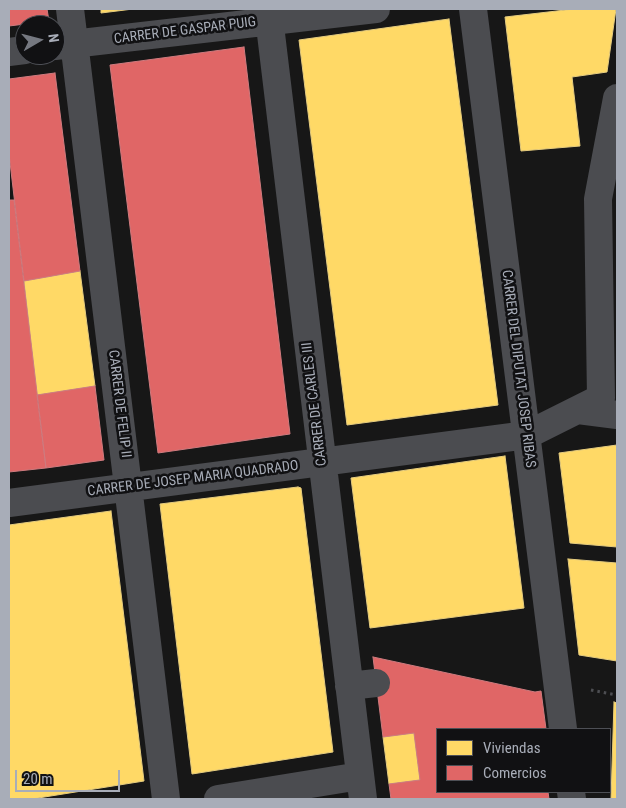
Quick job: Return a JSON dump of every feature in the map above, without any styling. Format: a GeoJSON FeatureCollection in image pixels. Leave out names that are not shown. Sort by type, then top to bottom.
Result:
{"type":"FeatureCollection","features":[{"type":"Feature","properties":{"kind":"street","name":"CARRER DE FELIP II"},"geometry":{"type":"LineString","coordinates":[[70,9],[65,45],[130,487],[166,799]]}},
{"type":"Feature","properties":{"kind":"street","name":"CARRER DE GASPAR PUIG"},"geometry":{"type":"LineString","coordinates":[[65,45],[268,15],[376,9]]}},
{"type":"Feature","properties":{"kind":"street","name":"CARRER DEL DIPUTAT JOSEP RIBAS"},"geometry":{"type":"LineString","coordinates":[[473,9],[563,728]]}},
{"type":"Feature","properties":{"kind":"street","name":"CARRER DE CARLES III"},"geometry":{"type":"LineString","coordinates":[[268,15],[362,788]]}},
{"type":"Feature","properties":{"kind":"street"},"geometry":{"type":"LineString","coordinates":[[611,161],[617,98]]}},
{"type":"Feature","properties":{"kind":"street","name":"CARRER DE JOSEP MARIA QUADRADO"},"geometry":{"type":"LineString","coordinates":[[9,503],[526,435],[601,398],[598,199],[611,161]]}},
{"type":"Feature","properties":{"kind":"street"},"geometry":{"type":"LineString","coordinates":[[578,410],[617,415]]}},
{"type":"Feature","properties":{"kind":"street"},"geometry":{"type":"LineString","coordinates":[[349,686],[376,683]]}},
{"type":"Feature","properties":{"kind":"street"},"geometry":{"type":"LineString","coordinates":[[218,799],[362,788]]}},
{"type":"Feature","properties":{"kind":"building: Viviendas"},"geometry":{"type":"Polygon","coordinates":[[[101,9],[133,9],[101,13],[101,9]]]}},
{"type":"Feature","properties":{"kind":"building: Viviendas"},"geometry":{"type":"Polygon","coordinates":[[[574,9],[616,9],[607,72],[572,77],[580,146],[521,151],[505,17],[574,9]]]}},
{"type":"Feature","properties":{"kind":"building: Viviendas"},"geometry":{"type":"Polygon","coordinates":[[[449,19],[498,405],[347,425],[299,40],[449,19]]]}},
{"type":"Feature","properties":{"kind":"building: Viviendas"},"geometry":{"type":"Polygon","coordinates":[[[80,271],[95,386],[37,395],[24,281],[80,271]]]}},
{"type":"Feature","properties":{"kind":"building: Viviendas"},"geometry":{"type":"Polygon","coordinates":[[[617,445],[617,547],[570,543],[559,453],[617,445]]]}},
{"type":"Feature","properties":{"kind":"building: Viviendas"},"geometry":{"type":"Polygon","coordinates":[[[505,456],[524,608],[370,628],[351,478],[505,456]]]}},
{"type":"Feature","properties":{"kind":"building: Viviendas"},"geometry":{"type":"Polygon","coordinates":[[[301,488],[333,752],[192,774],[160,504],[301,488]]]}},
{"type":"Feature","properties":{"kind":"building: Viviendas"},"geometry":{"type":"Polygon","coordinates":[[[111,511],[144,781],[32,799],[9,799],[9,525],[111,511]]]}},
{"type":"Feature","properties":{"kind":"building: Viviendas"},"geometry":{"type":"Polygon","coordinates":[[[568,559],[617,563],[617,661],[579,655],[568,559]]]}},
{"type":"Feature","properties":{"kind":"building: Viviendas"},"geometry":{"type":"Polygon","coordinates":[[[614,702],[617,703],[617,799],[611,799],[614,702]]]}},
{"type":"Feature","properties":{"kind":"building: Viviendas"},"geometry":{"type":"Polygon","coordinates":[[[414,733],[420,780],[389,784],[383,737],[414,733]]]}},
{"type":"Feature","properties":{"kind":"building: Comercios"},"geometry":{"type":"Polygon","coordinates":[[[9,9],[47,9],[48,15],[15,15],[15,25],[9,26],[9,9]]]}},
{"type":"Feature","properties":{"kind":"building: Comercios"},"geometry":{"type":"Polygon","coordinates":[[[244,47],[290,434],[158,453],[110,65],[244,47]]]}},
{"type":"Feature","properties":{"kind":"building: Comercios"},"geometry":{"type":"Polygon","coordinates":[[[55,73],[80,271],[24,281],[9,154],[9,79],[55,73]]]}},
{"type":"Feature","properties":{"kind":"building: Comercios"},"geometry":{"type":"Polygon","coordinates":[[[9,200],[14,200],[46,468],[9,472],[9,200]]]}},
{"type":"Feature","properties":{"kind":"building: Comercios"},"geometry":{"type":"Polygon","coordinates":[[[95,386],[104,460],[46,468],[37,395],[95,386]]]}},
{"type":"Feature","properties":{"kind":"building: Comercios"},"geometry":{"type":"Polygon","coordinates":[[[373,657],[535,692],[541,691],[546,728],[436,728],[436,793],[548,793],[549,799],[391,799],[389,784],[420,780],[414,733],[383,737],[373,657]]]}}]}
